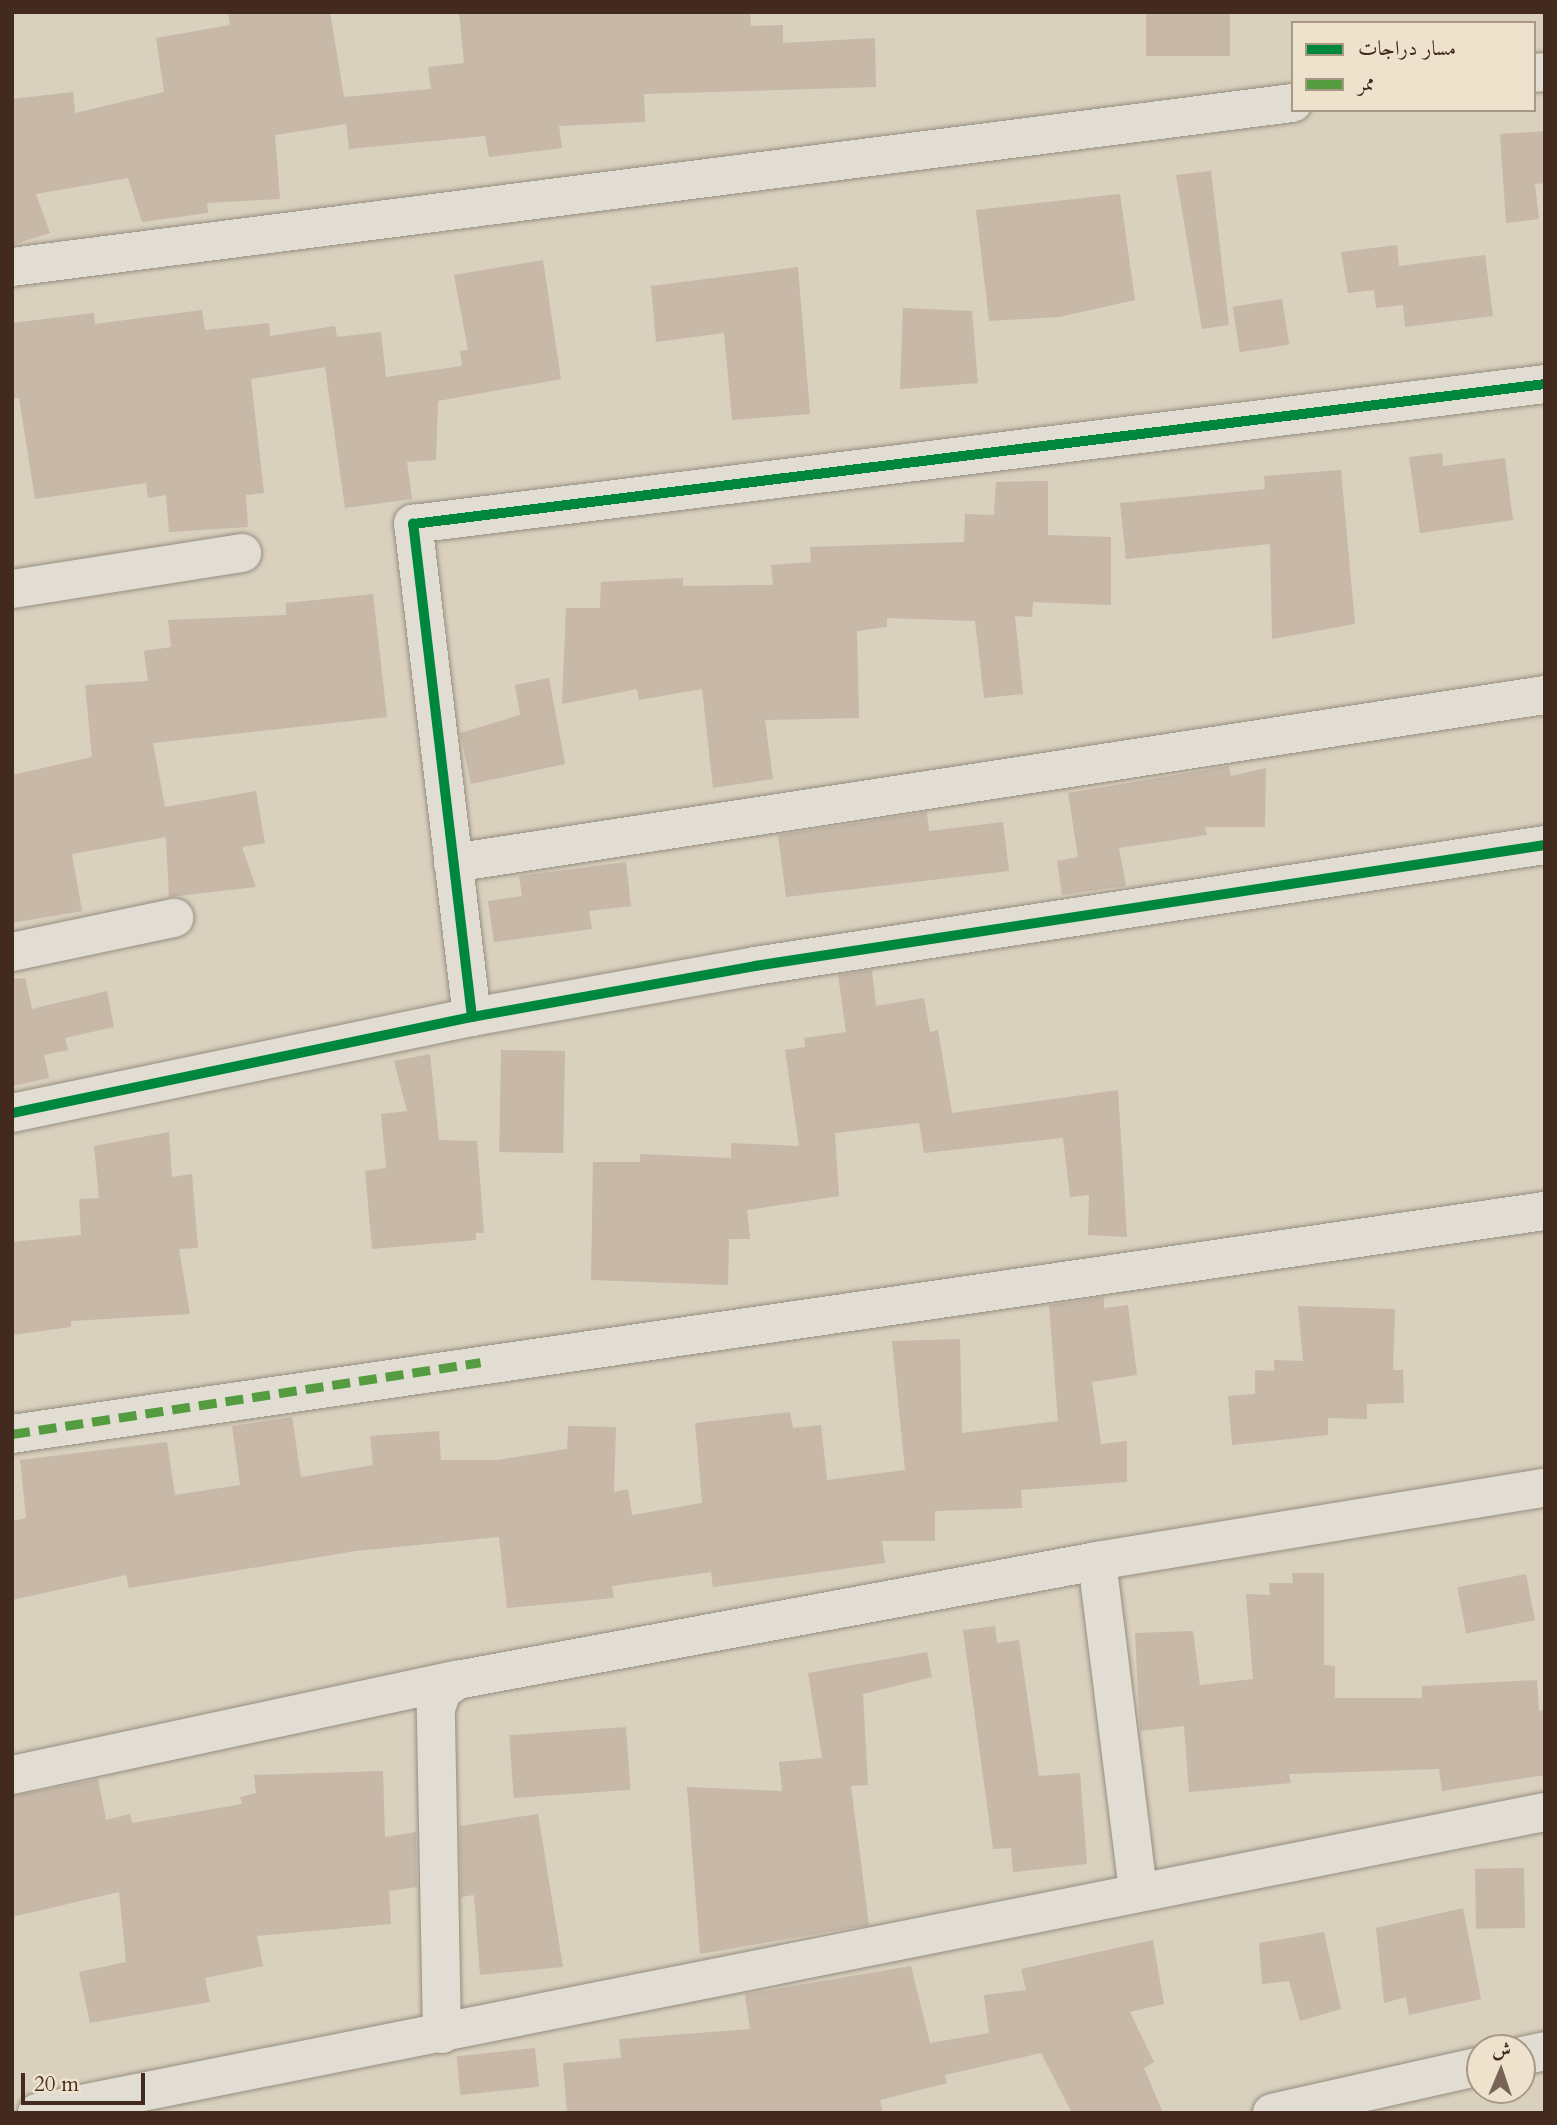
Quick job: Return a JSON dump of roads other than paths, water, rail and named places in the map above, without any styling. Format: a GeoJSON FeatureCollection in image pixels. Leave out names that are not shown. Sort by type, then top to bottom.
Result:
{"type":"FeatureCollection","features":[{"type":"Feature","properties":{"kind":"street"},"geometry":{"type":"LineString","coordinates":[[12,267],[1291,103]]}},
{"type":"Feature","properties":{"kind":"street"},"geometry":{"type":"LineString","coordinates":[[472,1017],[412,524],[1545,384]]}},
{"type":"Feature","properties":{"kind":"street"},"geometry":{"type":"LineString","coordinates":[[12,589],[242,553]]}},
{"type":"Feature","properties":{"kind":"street"},"geometry":{"type":"LineString","coordinates":[[453,863],[1545,695]]}},
{"type":"Feature","properties":{"kind":"street"},"geometry":{"type":"LineString","coordinates":[[12,1113],[472,1017],[810,958],[1545,845]]}},
{"type":"Feature","properties":{"kind":"street"},"geometry":{"type":"LineString","coordinates":[[12,952],[174,918]]}},
{"type":"Feature","properties":{"kind":"street"},"geometry":{"type":"LineString","coordinates":[[12,1434],[1545,1211]]}},
{"type":"Feature","properties":{"kind":"street"},"geometry":{"type":"LineString","coordinates":[[12,1775],[457,1680],[1097,1562],[1545,1488]]}},
{"type":"Feature","properties":{"kind":"street"},"geometry":{"type":"LineString","coordinates":[[1097,1562],[1138,1892]]}},
{"type":"Feature","properties":{"kind":"street"},"geometry":{"type":"LineString","coordinates":[[442,2034],[436,1709],[442,1691],[457,1680]]}},
{"type":"Feature","properties":{"kind":"street"},"geometry":{"type":"LineString","coordinates":[[37,2113],[1545,1812]]}},
{"type":"Feature","properties":{"kind":"street"},"geometry":{"type":"LineString","coordinates":[[1272,2113],[1466,2069]]}}]}
